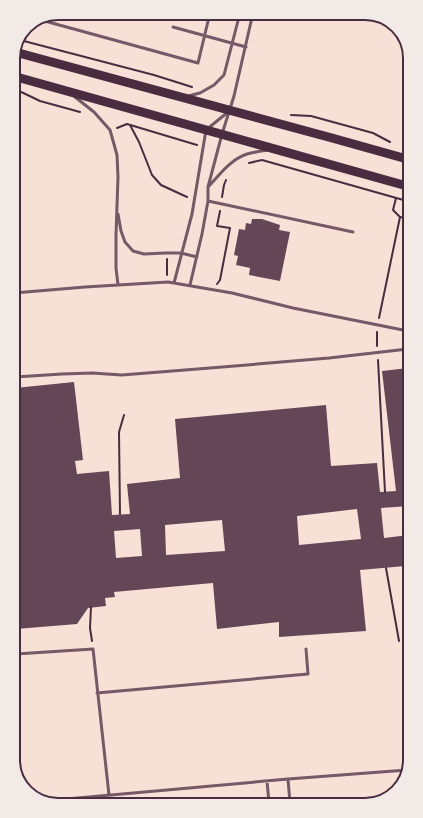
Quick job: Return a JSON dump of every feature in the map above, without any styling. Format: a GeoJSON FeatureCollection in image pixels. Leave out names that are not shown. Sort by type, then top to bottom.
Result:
{"type":"FeatureCollection","features":[{"type":"Feature","properties":{"kind":"main road"},"geometry":{"type":"LineString","coordinates":[[20,53],[332,138],[403,159]]}},
{"type":"Feature","properties":{"kind":"main road"},"geometry":{"type":"LineString","coordinates":[[20,78],[403,185]]}},
{"type":"Feature","properties":{"kind":"lane"},"geometry":{"type":"LineString","coordinates":[[47,22],[198,62],[208,20]]}},
{"type":"Feature","properties":{"kind":"lane"},"geometry":{"type":"LineString","coordinates":[[182,98],[205,90],[214,85],[224,75],[238,20]]}},
{"type":"Feature","properties":{"kind":"lane"},"geometry":{"type":"LineString","coordinates":[[190,285],[202,234],[208,200],[208,188],[222,134],[234,96],[252,20]]}},
{"type":"Feature","properties":{"kind":"lane"},"geometry":{"type":"LineString","coordinates":[[173,27],[246,47]]}},
{"type":"Feature","properties":{"kind":"lane"},"geometry":{"type":"LineString","coordinates":[[69,92],[94,112],[110,130],[117,155],[116,268],[118,285]]}},
{"type":"Feature","properties":{"kind":"lane"},"geometry":{"type":"LineString","coordinates":[[174,283],[192,214],[206,130],[229,111]]}},
{"type":"Feature","properties":{"kind":"lane"},"geometry":{"type":"LineString","coordinates":[[208,188],[235,159],[248,154],[277,149]]}},
{"type":"Feature","properties":{"kind":"lane"},"geometry":{"type":"LineString","coordinates":[[208,200],[353,232]]}},
{"type":"Feature","properties":{"kind":"lane"},"geometry":{"type":"LineString","coordinates":[[117,204],[121,230],[125,242],[134,251],[144,254],[181,253],[197,257]]}},
{"type":"Feature","properties":{"kind":"lane"},"geometry":{"type":"LineString","coordinates":[[20,293],[168,282],[232,293],[293,308],[403,330]]}},
{"type":"Feature","properties":{"kind":"lane"},"geometry":{"type":"LineString","coordinates":[[20,377],[92,373],[122,375],[329,358],[403,350]]}},
{"type":"Feature","properties":{"kind":"lane"},"geometry":{"type":"LineString","coordinates":[[20,654],[93,648],[109,795]]}},
{"type":"Feature","properties":{"kind":"lane"},"geometry":{"type":"LineString","coordinates":[[97,693],[308,674],[306,649]]}},
{"type":"Feature","properties":{"kind":"lane"},"geometry":{"type":"LineString","coordinates":[[76,798],[402,770]]}},
{"type":"Feature","properties":{"kind":"lane"},"geometry":{"type":"LineString","coordinates":[[288,779],[290,798]]}},
{"type":"Feature","properties":{"kind":"lane"},"geometry":{"type":"LineString","coordinates":[[267,782],[269,798]]}},
{"type":"Feature","properties":{"kind":"path"},"geometry":{"type":"LineString","coordinates":[[20,91],[40,101],[80,112]]}},
{"type":"Feature","properties":{"kind":"path"},"geometry":{"type":"LineString","coordinates":[[110,130],[128,124],[203,146]]}},
{"type":"Feature","properties":{"kind":"path"},"geometry":{"type":"LineString","coordinates":[[130,125],[139,142],[152,175],[161,185],[194,200]]}},
{"type":"Feature","properties":{"kind":"path"},"geometry":{"type":"LineString","coordinates":[[235,159],[240,164],[262,160],[403,199]]}},
{"type":"Feature","properties":{"kind":"path"},"geometry":{"type":"LineString","coordinates":[[213,290],[220,280],[230,228],[217,226],[227,176]]}},
{"type":"Feature","properties":{"kind":"path"},"geometry":{"type":"LineString","coordinates":[[385,492],[377,339],[378,325],[400,218],[393,210],[396,198]]}},
{"type":"Feature","properties":{"kind":"path"},"geometry":{"type":"LineString","coordinates":[[168,253],[168,282]]}},
{"type":"Feature","properties":{"kind":"path"},"geometry":{"type":"LineString","coordinates":[[120,514],[118,432],[124,415]]}},
{"type":"Feature","properties":{"kind":"path"},"geometry":{"type":"LineString","coordinates":[[386,568],[399,641]]}},
{"type":"Feature","properties":{"kind":"path"},"geometry":{"type":"LineString","coordinates":[[91,607],[90,628],[93,648]]}},
{"type":"Feature","properties":{"kind":"building"},"geometry":{"type":"Polygon","coordinates":[[[252,219],[262,219],[280,225],[279,230],[290,232],[280,281],[249,275],[250,268],[236,265],[238,256],[234,255],[239,229],[245,230],[246,223],[251,224],[252,219]]]}},
{"type":"Feature","properties":{"kind":"building"},"geometry":{"type":"Polygon","coordinates":[[[403,369],[403,506],[381,508],[384,538],[403,536],[403,566],[360,570],[366,631],[279,637],[279,622],[217,629],[213,583],[114,592],[115,597],[105,598],[106,606],[88,608],[77,624],[20,629],[20,387],[74,382],[83,460],[75,461],[77,474],[109,471],[112,515],[130,514],[127,484],[180,478],[175,419],[326,405],[331,466],[377,463],[380,492],[396,491],[382,371],[403,369]],[[357,509],[297,516],[299,545],[361,539],[357,509]],[[222,520],[165,525],[166,555],[225,551],[222,520]],[[140,529],[114,531],[116,558],[142,556],[140,529]]]}}]}
